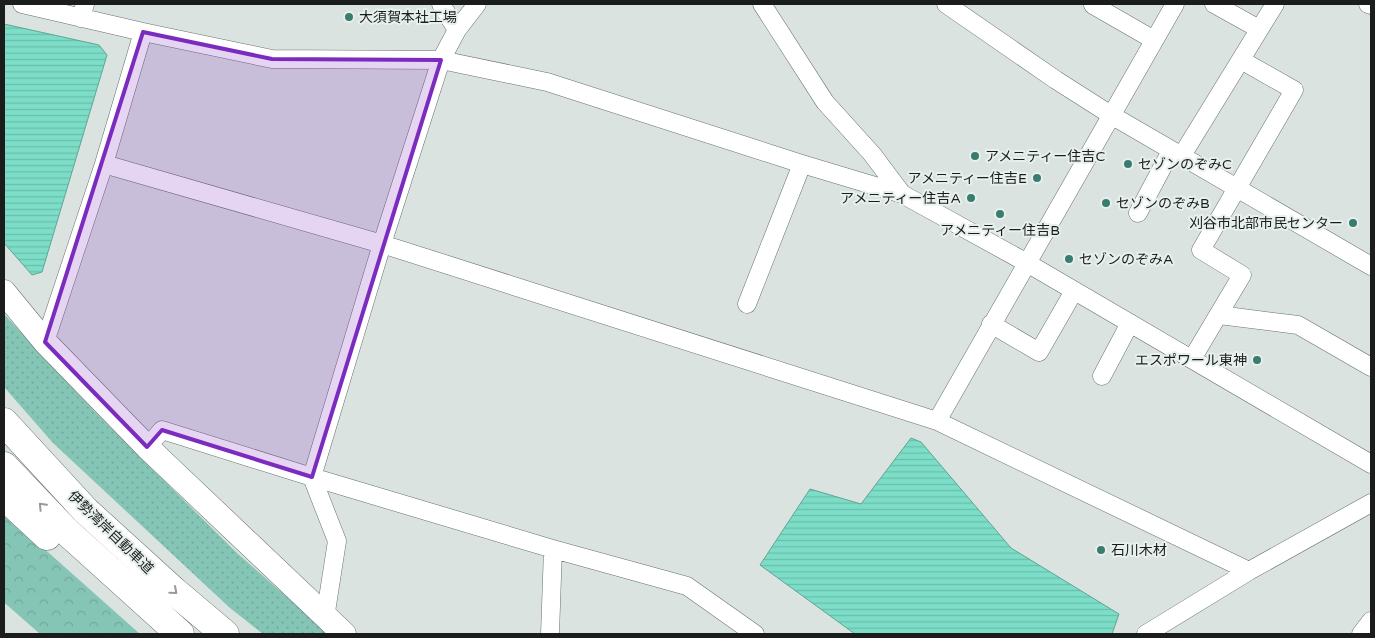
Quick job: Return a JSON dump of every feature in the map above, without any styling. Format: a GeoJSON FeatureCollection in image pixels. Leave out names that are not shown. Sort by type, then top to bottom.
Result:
{"type":"FeatureCollection","features":[{"type":"Feature","properties":{"kind":"highway","name":"伊勢湾岸自動車道"},"geometry":{"type":"LineString","coordinates":[[4,422],[86,511],[174,591],[226,634]]}},
{"type":"Feature","properties":{"kind":"highway","name":"伊勢湾岸自動車道"},"geometry":{"type":"LineString","coordinates":[[4,466],[66,531],[180,634]]}},
{"type":"Feature","properties":{"kind":"highway"},"geometry":{"type":"LineString","coordinates":[[4,496],[104,588],[158,634]]}},
{"type":"Feature","properties":{"kind":"street"},"geometry":{"type":"LineString","coordinates":[[22,4],[83,11],[143,32],[272,59],[441,60],[547,82],[902,194],[1027,263],[1371,464]]}},
{"type":"Feature","properties":{"kind":"street"},"geometry":{"type":"LineString","coordinates":[[441,4],[458,30]]}},
{"type":"Feature","properties":{"kind":"street"},"geometry":{"type":"LineString","coordinates":[[325,618],[336,541],[312,477],[382,244],[441,60],[458,30],[477,4]]}},
{"type":"Feature","properties":{"kind":"street"},"geometry":{"type":"LineString","coordinates":[[762,4],[825,102],[872,154],[902,194]]}},
{"type":"Feature","properties":{"kind":"street"},"geometry":{"type":"LineString","coordinates":[[946,4],[1056,80],[1111,115],[1371,266]]}},
{"type":"Feature","properties":{"kind":"street"},"geometry":{"type":"LineString","coordinates":[[937,421],[1175,4]]}},
{"type":"Feature","properties":{"kind":"street"},"geometry":{"type":"LineString","coordinates":[[1214,4],[1259,29]]}},
{"type":"Feature","properties":{"kind":"street"},"geometry":{"type":"LineString","coordinates":[[1138,213],[1241,60],[1275,4]]}},
{"type":"Feature","properties":{"kind":"street"},"geometry":{"type":"LineString","coordinates":[[1093,5],[1154,40]]}},
{"type":"Feature","properties":{"kind":"street"},"geometry":{"type":"LineString","coordinates":[[45,342],[104,164],[143,32]]}},
{"type":"Feature","properties":{"kind":"street"},"geometry":{"type":"LineString","coordinates":[[1192,359],[1242,275],[1201,250],[1294,90],[1241,60]]}},
{"type":"Feature","properties":{"kind":"street"},"geometry":{"type":"LineString","coordinates":[[104,164],[382,244],[937,421],[1249,571]]}},
{"type":"Feature","properties":{"kind":"street"},"geometry":{"type":"LineString","coordinates":[[746,304],[802,164]]}},
{"type":"Feature","properties":{"kind":"street"},"geometry":{"type":"LineString","coordinates":[[991,324],[1039,352],[1074,291]]}},
{"type":"Feature","properties":{"kind":"street"},"geometry":{"type":"LineString","coordinates":[[4,292],[45,342],[147,447],[344,634]]}},
{"type":"Feature","properties":{"kind":"street"},"geometry":{"type":"LineString","coordinates":[[1219,315],[1298,325],[1371,367]]}},
{"type":"Feature","properties":{"kind":"street"},"geometry":{"type":"LineString","coordinates":[[1102,376],[1130,323]]}},
{"type":"Feature","properties":{"kind":"street"},"geometry":{"type":"LineString","coordinates":[[147,447],[162,430],[553,549],[687,586],[755,634]]}},
{"type":"Feature","properties":{"kind":"street"},"geometry":{"type":"LineString","coordinates":[[1152,633],[1249,571],[1371,503]]}},
{"type":"Feature","properties":{"kind":"street"},"geometry":{"type":"LineString","coordinates":[[550,634],[553,549]]}},
{"type":"Feature","properties":{"kind":"street"},"geometry":{"type":"LineString","coordinates":[[1361,634],[1371,620]]}},
{"type":"Feature","properties":{"kind":"highlighted area"},"geometry":{"type":"Polygon","coordinates":[[[143,32],[272,59],[441,60],[312,477],[162,430],[147,447],[45,342],[143,32]]]}},
{"type":"Feature","properties":{"kind":"green space"},"geometry":{"type":"Polygon","coordinates":[[[4,314],[94,411],[237,553],[329,634],[263,634],[230,608],[53,443],[4,387],[4,314]]]}},
{"type":"Feature","properties":{"kind":"green space"},"geometry":{"type":"Polygon","coordinates":[[[4,513],[140,634],[40,634],[4,603],[4,513]]]}},
{"type":"Feature","properties":{"kind":"shaded area"},"geometry":{"type":"Polygon","coordinates":[[[4,24],[99,45],[107,55],[42,272],[32,275],[4,243],[4,24]]]}},
{"type":"Feature","properties":{"kind":"shaded area"},"geometry":{"type":"Polygon","coordinates":[[[911,438],[921,442],[1011,548],[1119,614],[1112,634],[855,634],[760,565],[810,489],[861,504],[911,438]]]}},
{"type":"Feature","properties":{"kind":"place","name":"大須賀本社工場"},"geometry":{"type":"Point","coordinates":[349,17]}},
{"type":"Feature","properties":{"kind":"place","name":"アメニティー住吉C"},"geometry":{"type":"Point","coordinates":[975,156]}},
{"type":"Feature","properties":{"kind":"place","name":"セゾンのぞみC"},"geometry":{"type":"Point","coordinates":[1128,164]}},
{"type":"Feature","properties":{"kind":"place","name":"アメニティー住吉E"},"geometry":{"type":"Point","coordinates":[1037,178]}},
{"type":"Feature","properties":{"kind":"place","name":"アメニティー住吉A"},"geometry":{"type":"Point","coordinates":[971,198]}},
{"type":"Feature","properties":{"kind":"place","name":"セゾンのぞみB"},"geometry":{"type":"Point","coordinates":[1106,203]}},
{"type":"Feature","properties":{"kind":"place","name":"アメニティー住吉B"},"geometry":{"type":"Point","coordinates":[1000,214]}},
{"type":"Feature","properties":{"kind":"place","name":"刈谷市北部市民センター"},"geometry":{"type":"Point","coordinates":[1353,223]}},
{"type":"Feature","properties":{"kind":"place","name":"セゾンのぞみA"},"geometry":{"type":"Point","coordinates":[1069,259]}},
{"type":"Feature","properties":{"kind":"place","name":"エスポワール東神"},"geometry":{"type":"Point","coordinates":[1257,360]}},
{"type":"Feature","properties":{"kind":"place","name":"石川木材"},"geometry":{"type":"Point","coordinates":[1101,550]}}]}
